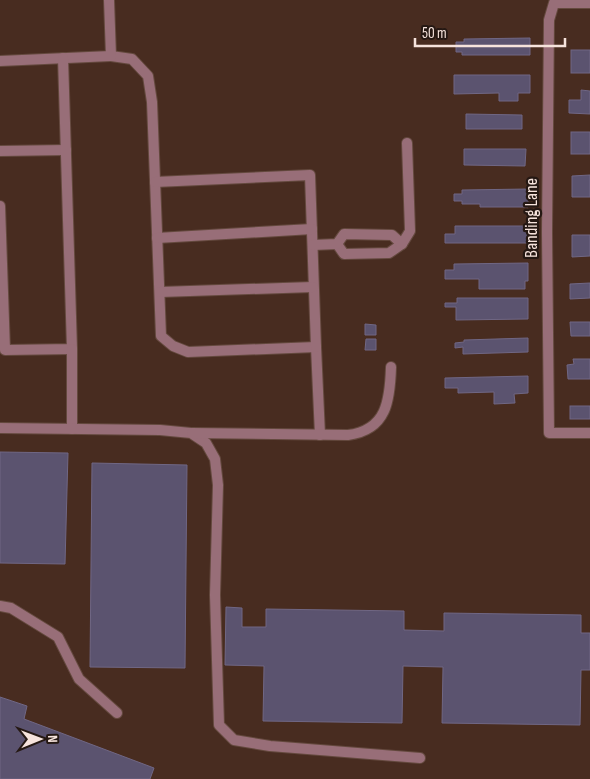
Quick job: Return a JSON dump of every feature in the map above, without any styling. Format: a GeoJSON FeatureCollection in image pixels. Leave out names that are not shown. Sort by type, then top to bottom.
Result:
{"type":"FeatureCollection","features":[{"type":"Feature","properties":{"kind":"street"},"geometry":{"type":"LineString","coordinates":[[109,0],[111,56]]}},
{"type":"Feature","properties":{"kind":"street","name":"Banding Lane"},"geometry":{"type":"LineString","coordinates":[[590,3],[554,3],[549,20],[547,232],[549,433],[590,433]]}},
{"type":"Feature","properties":{"kind":"street"},"geometry":{"type":"LineString","coordinates":[[0,60],[111,56],[132,59],[148,76],[152,102],[161,336],[173,346],[188,352],[316,347]]}},
{"type":"Feature","properties":{"kind":"street"},"geometry":{"type":"LineString","coordinates":[[63,58],[72,349],[72,429]]}},
{"type":"Feature","properties":{"kind":"street"},"geometry":{"type":"LineString","coordinates":[[337,244],[344,254],[389,252],[402,244],[410,231],[407,143]]}},
{"type":"Feature","properties":{"kind":"street"},"geometry":{"type":"LineString","coordinates":[[0,151],[66,150]]}},
{"type":"Feature","properties":{"kind":"street"},"geometry":{"type":"LineString","coordinates":[[155,182],[310,175],[320,435]]}},
{"type":"Feature","properties":{"kind":"street"},"geometry":{"type":"LineString","coordinates":[[0,206],[5,350],[72,349]]}},
{"type":"Feature","properties":{"kind":"street"},"geometry":{"type":"LineString","coordinates":[[157,238],[312,229]]}},
{"type":"Feature","properties":{"kind":"street"},"geometry":{"type":"LineString","coordinates":[[337,244],[344,234],[392,235],[402,244]]}},
{"type":"Feature","properties":{"kind":"street"},"geometry":{"type":"LineString","coordinates":[[312,244],[337,244]]}},
{"type":"Feature","properties":{"kind":"street"},"geometry":{"type":"LineString","coordinates":[[160,292],[313,287]]}},
{"type":"Feature","properties":{"kind":"street"},"geometry":{"type":"LineString","coordinates":[[0,428],[191,433],[354,434],[372,427],[385,409],[390,387],[391,367]]}},
{"type":"Feature","properties":{"kind":"street"},"geometry":{"type":"LineString","coordinates":[[191,433],[200,437],[210,449],[217,471],[215,595],[219,725],[234,740],[270,746],[420,758]]}},
{"type":"Feature","properties":{"kind":"street"},"geometry":{"type":"LineString","coordinates":[[0,606],[11,608],[58,636],[79,679],[117,713]]}},
{"type":"Feature","properties":{"kind":"building"},"geometry":{"type":"Polygon","coordinates":[[[530,38],[530,55],[462,55],[462,52],[456,52],[456,42],[464,42],[464,39],[530,38]]]}},
{"type":"Feature","properties":{"kind":"building"},"geometry":{"type":"Polygon","coordinates":[[[571,50],[590,50],[590,73],[571,73],[571,50]]]}},
{"type":"Feature","properties":{"kind":"building"},"geometry":{"type":"Polygon","coordinates":[[[454,75],[530,75],[530,93],[518,93],[518,101],[499,101],[499,93],[454,94],[454,75]]]}},
{"type":"Feature","properties":{"kind":"building"},"geometry":{"type":"Polygon","coordinates":[[[581,90],[590,91],[590,114],[569,113],[569,100],[581,100],[581,90]]]}},
{"type":"Feature","properties":{"kind":"building"},"geometry":{"type":"Polygon","coordinates":[[[466,114],[522,115],[522,129],[466,129],[466,114]]]}},
{"type":"Feature","properties":{"kind":"building"},"geometry":{"type":"Polygon","coordinates":[[[571,132],[590,132],[590,154],[571,154],[571,132]]]}},
{"type":"Feature","properties":{"kind":"building"},"geometry":{"type":"Polygon","coordinates":[[[464,149],[526,149],[525,166],[464,165],[464,149]]]}},
{"type":"Feature","properties":{"kind":"building"},"geometry":{"type":"Polygon","coordinates":[[[590,175],[590,197],[572,197],[572,176],[590,175]]]}},
{"type":"Feature","properties":{"kind":"building"},"geometry":{"type":"Polygon","coordinates":[[[528,189],[528,207],[480,207],[480,204],[462,204],[462,201],[454,201],[454,194],[462,194],[462,190],[528,189]]]}},
{"type":"Feature","properties":{"kind":"building"},"geometry":{"type":"Polygon","coordinates":[[[455,226],[528,226],[528,243],[445,243],[445,234],[455,234],[455,226]]]}},
{"type":"Feature","properties":{"kind":"building"},"geometry":{"type":"Polygon","coordinates":[[[572,235],[590,235],[590,256],[572,257],[572,235]]]}},
{"type":"Feature","properties":{"kind":"building"},"geometry":{"type":"Polygon","coordinates":[[[528,263],[528,281],[525,281],[525,289],[479,289],[479,279],[445,279],[445,270],[454,270],[454,264],[528,263]]]}},
{"type":"Feature","properties":{"kind":"building"},"geometry":{"type":"Polygon","coordinates":[[[590,283],[590,298],[570,299],[570,284],[590,283]]]}},
{"type":"Feature","properties":{"kind":"building"},"geometry":{"type":"Polygon","coordinates":[[[457,298],[528,298],[528,319],[456,320],[456,307],[445,307],[445,303],[457,303],[457,298]]]}},
{"type":"Feature","properties":{"kind":"building"},"geometry":{"type":"Polygon","coordinates":[[[570,322],[590,322],[590,336],[571,336],[570,322]]]}},
{"type":"Feature","properties":{"kind":"building"},"geometry":{"type":"Polygon","coordinates":[[[365,324],[376,325],[376,335],[365,335],[365,324]]]}},
{"type":"Feature","properties":{"kind":"building"},"geometry":{"type":"Polygon","coordinates":[[[528,338],[528,352],[463,354],[463,347],[455,348],[455,343],[464,342],[464,340],[528,338]]]}},
{"type":"Feature","properties":{"kind":"building"},"geometry":{"type":"Polygon","coordinates":[[[366,339],[376,339],[376,350],[365,350],[366,339]]]}},
{"type":"Feature","properties":{"kind":"building"},"geometry":{"type":"Polygon","coordinates":[[[573,359],[590,359],[590,379],[568,379],[567,365],[574,364],[573,359]]]}},
{"type":"Feature","properties":{"kind":"building"},"geometry":{"type":"Polygon","coordinates":[[[528,376],[528,393],[514,394],[515,403],[494,404],[494,392],[458,393],[458,388],[445,388],[445,378],[528,376]]]}},
{"type":"Feature","properties":{"kind":"building"},"geometry":{"type":"Polygon","coordinates":[[[570,406],[590,406],[590,419],[570,419],[570,406]]]}},
{"type":"Feature","properties":{"kind":"building"},"geometry":{"type":"Polygon","coordinates":[[[0,452],[68,453],[65,564],[0,563],[0,452]]]}},
{"type":"Feature","properties":{"kind":"building"},"geometry":{"type":"Polygon","coordinates":[[[92,463],[187,465],[185,668],[90,667],[92,463]]]}},
{"type":"Feature","properties":{"kind":"building"},"geometry":{"type":"Polygon","coordinates":[[[226,607],[242,608],[242,627],[266,627],[266,609],[404,611],[404,630],[444,631],[444,613],[581,615],[581,633],[590,633],[590,670],[581,670],[580,725],[442,723],[443,667],[403,666],[402,723],[263,721],[264,666],[225,665],[226,607]]]}},
{"type":"Feature","properties":{"kind":"building"},"geometry":{"type":"Polygon","coordinates":[[[0,697],[27,706],[24,719],[154,768],[150,779],[0,779],[0,697]]]}}]}
